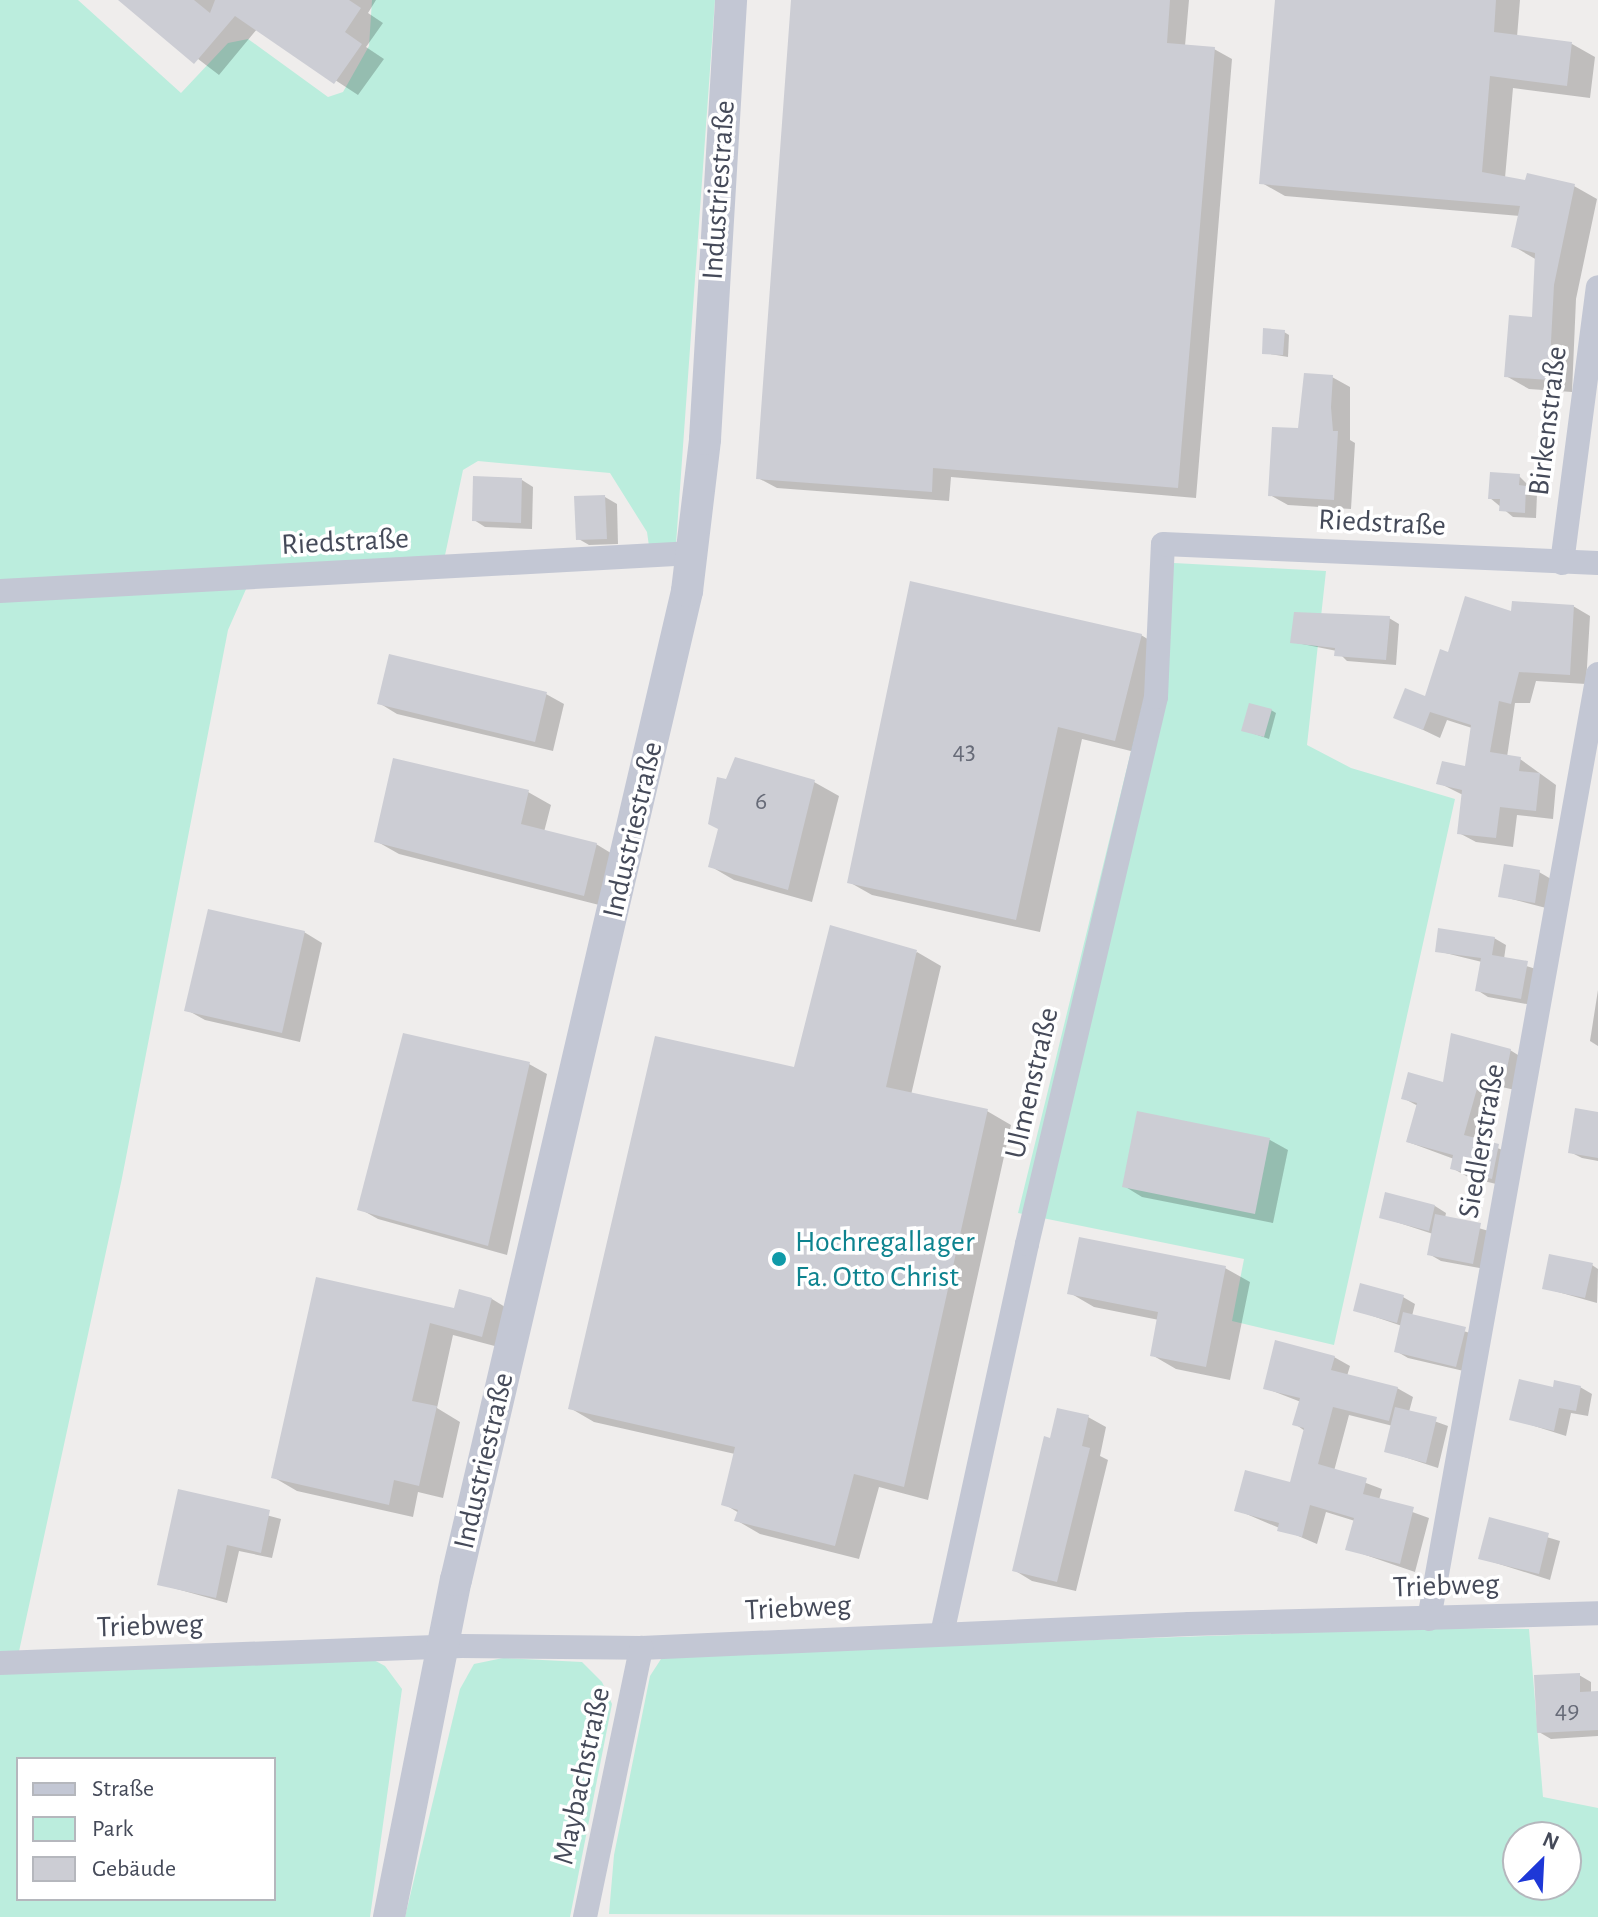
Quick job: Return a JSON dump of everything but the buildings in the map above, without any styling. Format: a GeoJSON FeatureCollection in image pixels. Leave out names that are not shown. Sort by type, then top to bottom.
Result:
{"type":"FeatureCollection","features":[{"type":"Feature","properties":{"kind":"street","name":"Industriestraße"},"geometry":{"type":"LineString","coordinates":[[389,1917],[443,1647],[658,728],[693,553],[705,439],[731,0]]}},
{"type":"Feature","properties":{"kind":"street","name":"Birkenstraße"},"geometry":{"type":"LineString","coordinates":[[1562,563],[1598,287]]}},
{"type":"Feature","properties":{"kind":"street","name":"Riedstraße"},"geometry":{"type":"LineString","coordinates":[[1163,544],[1598,563]]}},
{"type":"Feature","properties":{"kind":"street","name":"Ulmenstraße"},"geometry":{"type":"LineString","coordinates":[[942,1634],[1027,1244],[1156,697],[1163,544]]}},
{"type":"Feature","properties":{"kind":"street","name":"Riedstraße"},"geometry":{"type":"LineString","coordinates":[[0,591],[547,565],[693,553]]}},
{"type":"Feature","properties":{"kind":"street","name":"Siedlerstraße"},"geometry":{"type":"LineString","coordinates":[[1429,1619],[1598,674]]}},
{"type":"Feature","properties":{"kind":"street","name":"Triebweg"},"geometry":{"type":"LineString","coordinates":[[0,1663],[443,1647],[641,1648],[942,1634],[1598,1613]]}},
{"type":"Feature","properties":{"kind":"street","name":"Maybachstraße"},"geometry":{"type":"LineString","coordinates":[[585,1917],[641,1648]]}},
{"type":"Feature","properties":{"kind":"green space"},"geometry":{"type":"Polygon","coordinates":[[[0,0],[78,0],[181,93],[228,43],[248,39],[328,97],[343,92],[369,46],[372,0],[715,0],[676,544],[649,546],[647,532],[610,473],[478,461],[463,470],[444,560],[254,571],[228,630],[122,1178],[18,1656],[370,1658],[385,1666],[402,1689],[370,1917],[0,1917],[0,0]]]}},
{"type":"Feature","properties":{"kind":"green space"},"geometry":{"type":"Polygon","coordinates":[[[1155,562],[1326,571],[1307,745],[1351,768],[1455,799],[1334,1345],[1232,1321],[1244,1259],[1018,1213],[1147,686],[1155,562]]]}},
{"type":"Feature","properties":{"kind":"green space"},"geometry":{"type":"Polygon","coordinates":[[[1435,1628],[1529,1629],[1543,1797],[1598,1808],[1598,1917],[609,1914],[614,1855],[650,1676],[661,1659],[672,1655],[1435,1628]]]}},
{"type":"Feature","properties":{"kind":"green space"},"geometry":{"type":"Polygon","coordinates":[[[503,1658],[582,1662],[602,1682],[612,1704],[570,1917],[405,1917],[460,1689],[474,1664],[503,1658]]]}},
{"type":"Feature","properties":{"kind":"place","name":"Hochregallager Fa. Otto Christ"},"geometry":{"type":"Point","coordinates":[779,1259]}}]}
